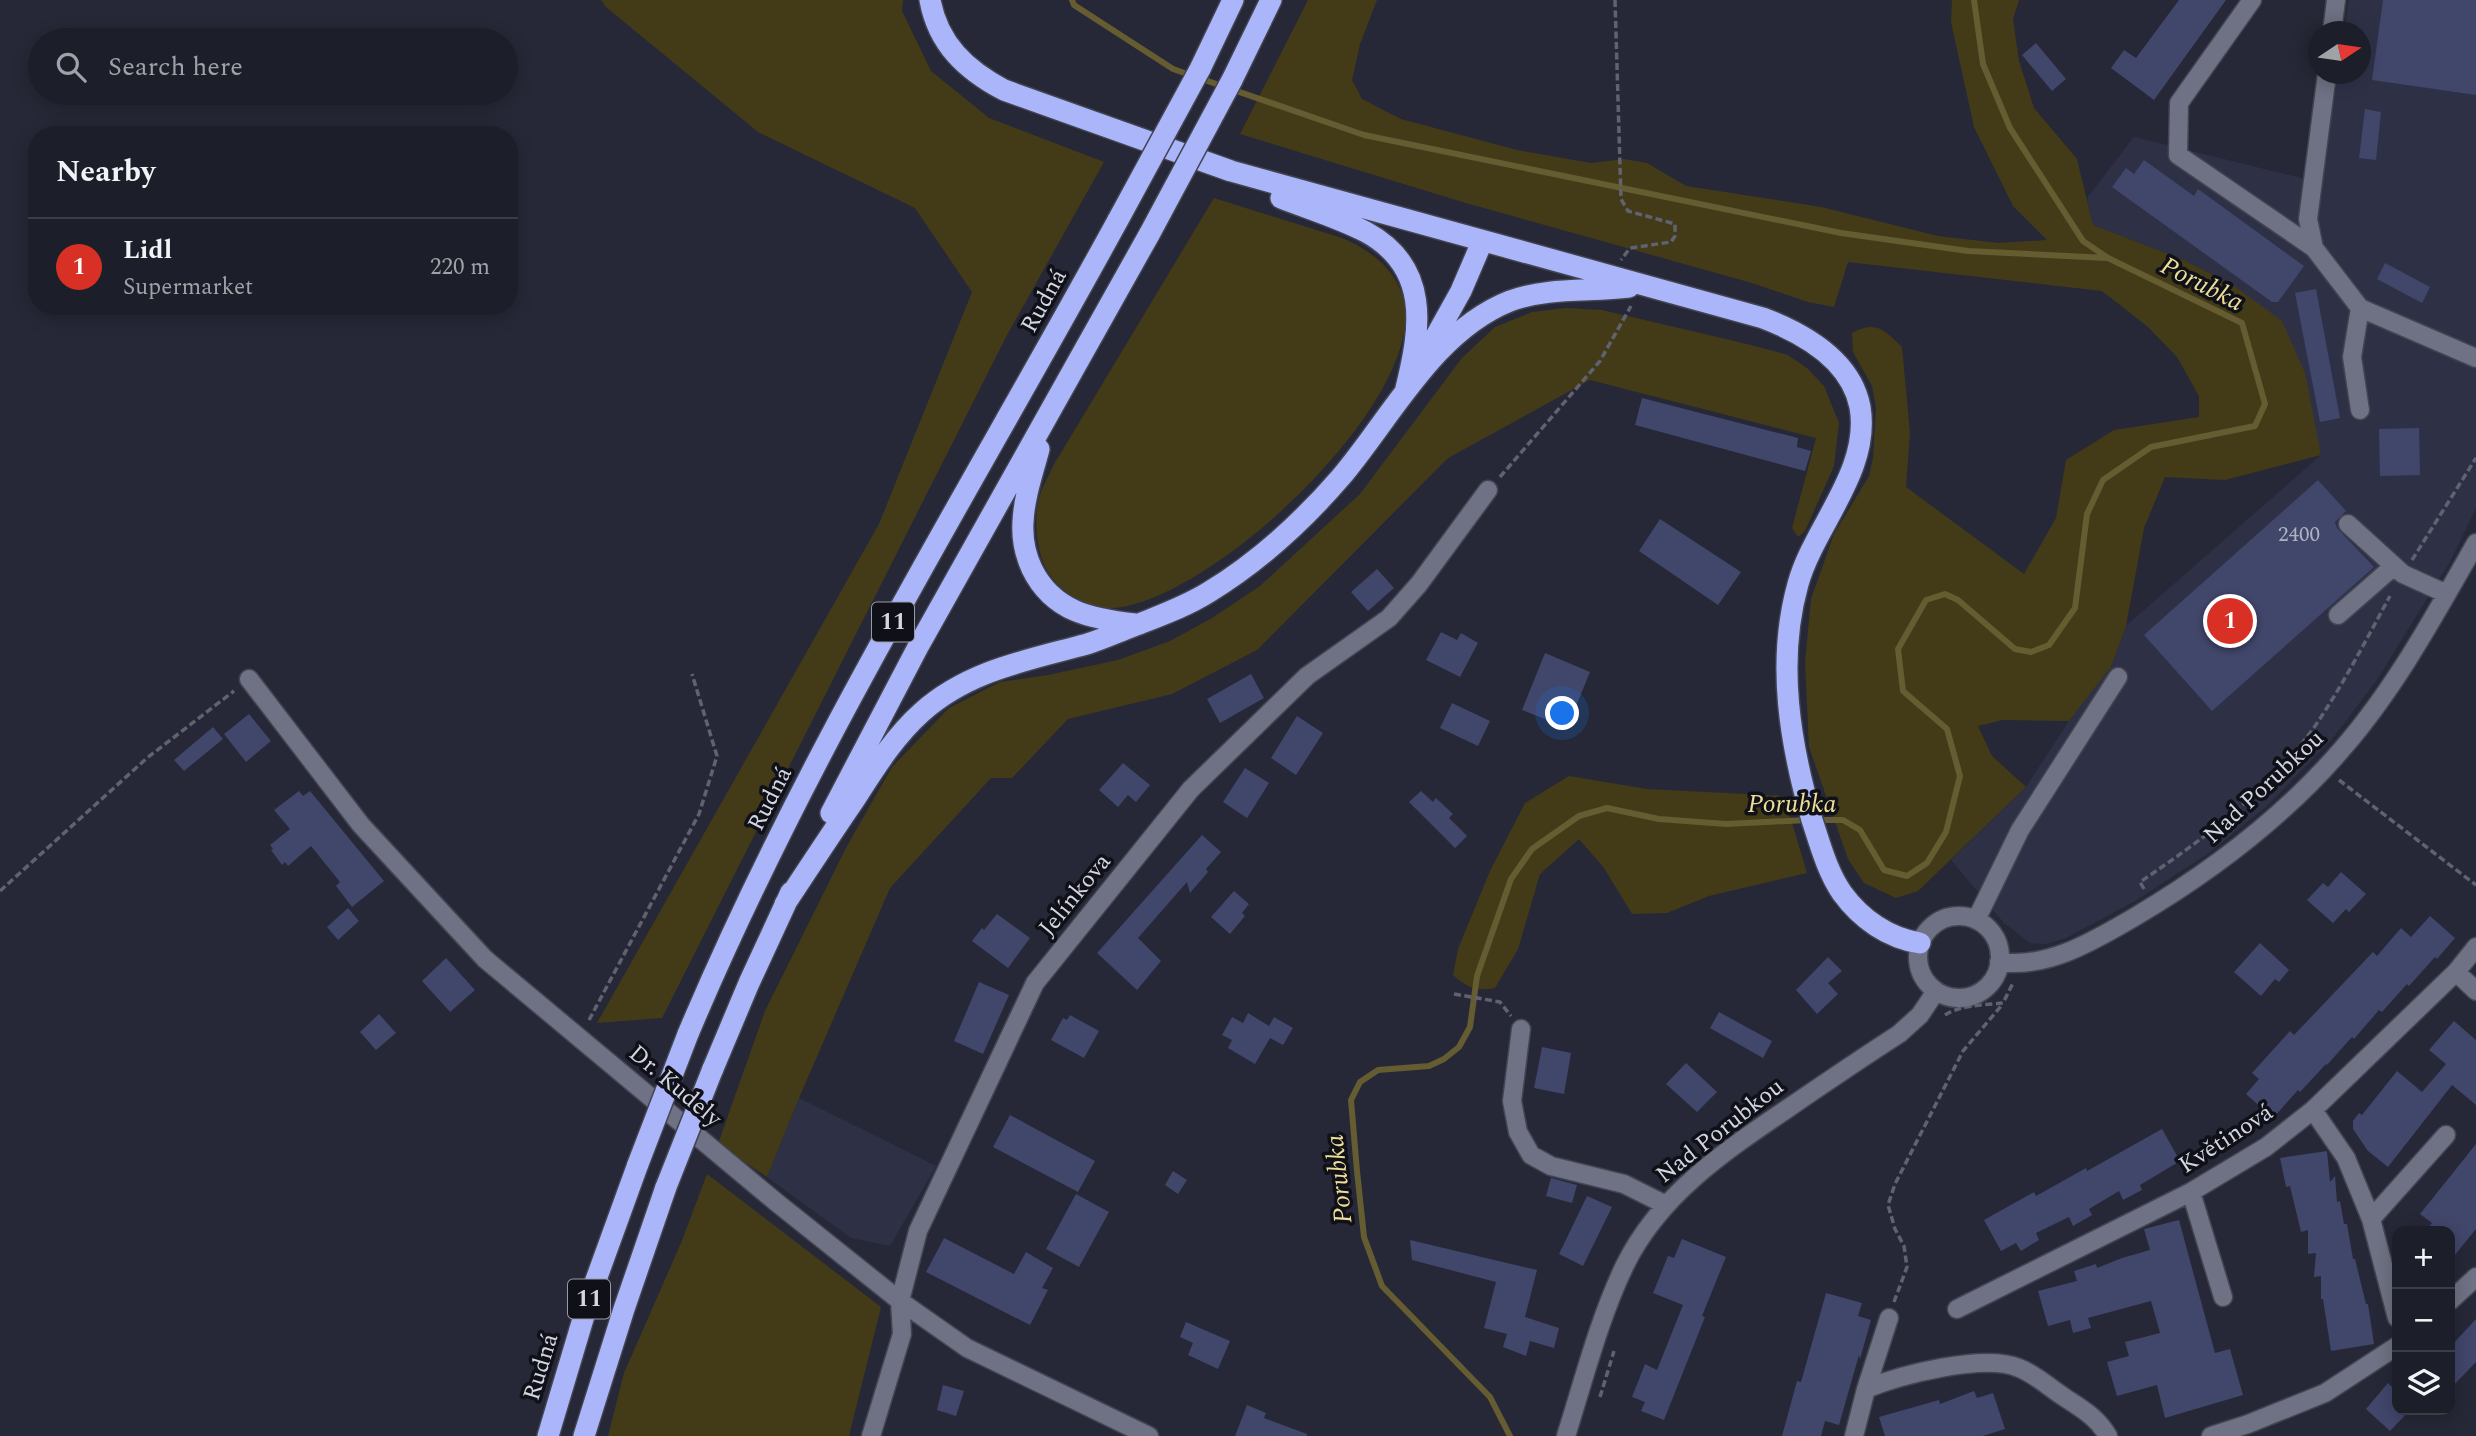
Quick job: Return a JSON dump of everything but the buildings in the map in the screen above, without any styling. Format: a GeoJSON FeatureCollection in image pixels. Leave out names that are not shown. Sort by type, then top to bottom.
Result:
{"type":"FeatureCollection","features":[{"type":"Feature","properties":{"kind":"highway"},"geometry":{"type":"LineString","coordinates":[[930,0],[938,28],[952,50],[964,64],[1004,90],[1231,171],[1763,318],[1787,327],[1825,351],[1843,369],[1855,391],[1861,423],[1858,453],[1853,469],[1805,563],[1792,615],[1788,659],[1790,720],[1803,786],[1827,863],[1841,891],[1863,916],[1885,932],[1920,943]]}},
{"type":"Feature","properties":{"kind":"highway","name":"Rudná"},"geometry":{"type":"LineString","coordinates":[[548,1436],[589,1299],[688,1034],[721,956],[803,791],[891,625],[1118,220],[1200,69],[1233,0]]}},
{"type":"Feature","properties":{"kind":"highway","name":"11"},"geometry":{"type":"LineString","coordinates":[[584,1436],[666,1187],[748,983],[785,904],[919,645],[1150,233],[1232,80],[1271,0]]}},
{"type":"Feature","properties":{"kind":"highway"},"geometry":{"type":"LineString","coordinates":[[1231,171],[1281,198],[1365,232],[1394,254],[1411,281],[1417,308],[1415,344],[1406,390]]}},
{"type":"Feature","properties":{"kind":"highway"},"geometry":{"type":"LineString","coordinates":[[1406,390],[1461,291],[1482,242]]}},
{"type":"Feature","properties":{"kind":"highway"},"geometry":{"type":"LineString","coordinates":[[785,904],[882,756],[907,726],[928,707],[960,685],[994,669],[1089,643],[1172,612],[1207,594],[1280,538],[1319,502],[1406,390],[1467,326],[1498,306],[1548,291],[1597,291],[1642,286]]}},
{"type":"Feature","properties":{"kind":"highway"},"geometry":{"type":"LineString","coordinates":[[1046,421],[1023,522],[1023,541],[1031,567],[1048,593],[1074,612],[1138,624]]}},
{"type":"Feature","properties":{"kind":"street"},"geometry":{"type":"LineString","coordinates":[[2252,0],[2179,103],[2178,155],[2314,248],[2360,308],[2476,358]]}},
{"type":"Feature","properties":{"kind":"street"},"geometry":{"type":"LineString","coordinates":[[2333,21],[2336,0]]}},
{"type":"Feature","properties":{"kind":"street"},"geometry":{"type":"LineString","coordinates":[[2314,248],[2308,219],[2326,84]]}},
{"type":"Feature","properties":{"kind":"street"},"geometry":{"type":"LineString","coordinates":[[2360,308],[2352,357],[2360,410]]}},
{"type":"Feature","properties":{"kind":"street","name":"Jelínkova"},"geometry":{"type":"LineString","coordinates":[[871,1436],[902,1334],[900,1301],[918,1231],[1035,983],[1191,789],[1307,676],[1389,618],[1419,584],[1488,490]]}},
{"type":"Feature","properties":{"kind":"street"},"geometry":{"type":"LineString","coordinates":[[2348,524],[2398,570],[2447,594]]}},
{"type":"Feature","properties":{"kind":"street","name":"Nad Porubkou"},"geometry":{"type":"LineString","coordinates":[[2000,962],[2038,961],[2075,950],[2154,905],[2230,855],[2281,811],[2321,772],[2369,716],[2447,594],[2476,543]]}},
{"type":"Feature","properties":{"kind":"street"},"geometry":{"type":"LineString","coordinates":[[2338,615],[2398,570]]}},
{"type":"Feature","properties":{"kind":"street"},"geometry":{"type":"LineString","coordinates":[[1976,920],[2020,830],[2118,677]]}},
{"type":"Feature","properties":{"kind":"street","name":"Dr. Kudely"},"geometry":{"type":"LineString","coordinates":[[249,679],[361,825],[485,959],[776,1202],[900,1301],[967,1348],[1149,1436]]}},
{"type":"Feature","properties":{"kind":"street"},"geometry":{"type":"LineString","coordinates":[[1965,916],[1976,920],[1983,924],[1998,945],[2000,962],[1990,984],[1970,996],[1947,997],[1936,992],[1928,984],[1919,965],[1920,943],[1925,933],[1943,919],[1965,916]]}},
{"type":"Feature","properties":{"kind":"street","name":"Květinová"},"geometry":{"type":"LineString","coordinates":[[1957,1309],[2191,1192],[2266,1147],[2314,1110],[2456,972],[2476,947]]}},
{"type":"Feature","properties":{"kind":"street"},"geometry":{"type":"LineString","coordinates":[[2456,972],[2476,991]]}},
{"type":"Feature","properties":{"kind":"street","name":"Nad Porubkou"},"geometry":{"type":"LineString","coordinates":[[1566,1436],[1604,1318],[1625,1265],[1643,1234],[1666,1205],[1700,1171],[1741,1140],[1899,1034],[1920,1014],[1936,992]]}},
{"type":"Feature","properties":{"kind":"street"},"geometry":{"type":"LineString","coordinates":[[1521,1029],[1512,1101],[1518,1132],[1531,1155],[1551,1166],[1624,1184],[1666,1205]]}},
{"type":"Feature","properties":{"kind":"street"},"geometry":{"type":"LineString","coordinates":[[2314,1110],[2346,1158],[2371,1219],[2392,1299]]}},
{"type":"Feature","properties":{"kind":"street"},"geometry":{"type":"LineString","coordinates":[[2371,1219],[2446,1135]]}},
{"type":"Feature","properties":{"kind":"street"},"geometry":{"type":"LineString","coordinates":[[2191,1192],[2223,1297]]}},
{"type":"Feature","properties":{"kind":"street"},"geometry":{"type":"LineString","coordinates":[[2455,1296],[2476,1277]]}},
{"type":"Feature","properties":{"kind":"street"},"geometry":{"type":"LineString","coordinates":[[1854,1436],[1889,1318]]}},
{"type":"Feature","properties":{"kind":"street"},"geometry":{"type":"LineString","coordinates":[[2211,1436],[2325,1393],[2392,1349]]}},
{"type":"Feature","properties":{"kind":"street"},"geometry":{"type":"LineString","coordinates":[[1866,1389],[1894,1377],[1931,1369],[1992,1363],[2018,1367],[2099,1420],[2108,1436]]}},
{"type":"Feature","properties":{"kind":"path"},"geometry":{"type":"LineString","coordinates":[[1615,0],[1621,199],[1629,211],[1675,224],[1675,236],[1671,242],[1630,248],[1623,256],[1616,279]]}},
{"type":"Feature","properties":{"kind":"path"},"geometry":{"type":"LineString","coordinates":[[1488,490],[1600,361],[1642,286]]}},
{"type":"Feature","properties":{"kind":"path"},"geometry":{"type":"LineString","coordinates":[[2154,905],[2140,882],[2212,832],[2262,788],[2314,728],[2354,664],[2398,570],[2476,458]]}},
{"type":"Feature","properties":{"kind":"path"},"geometry":{"type":"LineString","coordinates":[[580,1038],[699,814],[710,779],[717,756],[692,674]]}},
{"type":"Feature","properties":{"kind":"path"},"geometry":{"type":"LineString","coordinates":[[0,891],[147,758],[249,679]]}},
{"type":"Feature","properties":{"kind":"path"},"geometry":{"type":"LineString","coordinates":[[2331,783],[2336,778],[2476,885]]}},
{"type":"Feature","properties":{"kind":"path"},"geometry":{"type":"LineString","coordinates":[[1889,1318],[1908,1267],[1904,1246],[1895,1229],[1888,1205],[1895,1185],[1963,1051],[2003,1003],[2013,982],[2023,982]]}},
{"type":"Feature","properties":{"kind":"path"},"geometry":{"type":"LineString","coordinates":[[1454,994],[1500,1002]]}},
{"type":"Feature","properties":{"kind":"path"},"geometry":{"type":"LineString","coordinates":[[1938,1020],[1949,1012],[1978,1005],[2003,1003]]}},
{"type":"Feature","properties":{"kind":"path"},"geometry":{"type":"LineString","coordinates":[[1600,1398],[1615,1349]]}},
{"type":"Feature","properties":{"kind":"shaded area"},"geometry":{"type":"Polygon","coordinates":[[[601,0],[903,0],[902,11],[931,71],[989,118],[1104,162],[1007,335],[662,1018],[597,1023],[879,524],[972,292],[915,208],[758,132],[606,7],[601,0]]]}},
{"type":"Feature","properties":{"kind":"shaded area"},"geometry":{"type":"Polygon","coordinates":[[[1308,0],[1377,0],[1360,44],[1352,80],[1362,99],[1401,119],[1517,150],[1591,163],[1624,159],[1647,163],[1686,186],[1821,207],[1938,236],[1998,243],[2047,240],[2013,206],[1974,127],[1951,22],[1952,0],[2019,0],[2013,19],[2019,61],[2034,108],[2077,159],[2093,225],[2184,260],[2233,285],[2282,321],[2305,373],[2321,455],[2225,480],[2165,477],[2144,528],[2126,626],[2111,667],[2069,721],[2003,720],[1978,726],[1992,756],[2026,787],[1918,891],[1896,898],[1864,883],[1848,859],[1809,747],[1805,662],[1811,599],[1834,534],[1869,476],[1873,458],[1876,408],[1872,386],[1853,352],[1852,333],[1874,327],[1902,347],[1910,433],[1906,487],[2024,574],[2056,518],[2066,460],[2114,430],[2199,417],[2199,396],[2177,357],[2148,327],[2102,291],[1848,262],[1834,307],[1808,302],[1752,283],[1466,203],[1240,134],[1308,0]]]}},
{"type":"Feature","properties":{"kind":"shaded area"},"geometry":{"type":"Polygon","coordinates":[[[2349,0],[2476,0],[2476,508],[2451,560],[2376,681],[2333,738],[2266,807],[2206,855],[2135,901],[2066,938],[2046,944],[2030,943],[2004,923],[1951,860],[2026,787],[2069,721],[2111,667],[2126,626],[2321,455],[2233,285],[2184,260],[2093,225],[2087,198],[2134,137],[2322,183],[2337,84],[2371,84],[2371,21],[2346,21],[2349,0]]]}},
{"type":"Feature","properties":{"kind":"shaded area"},"geometry":{"type":"Polygon","coordinates":[[[1214,198],[1342,238],[1370,253],[1392,275],[1402,294],[1403,336],[1384,386],[1350,438],[1304,489],[1253,535],[1200,573],[1151,599],[1109,608],[1091,605],[1059,586],[1044,564],[1037,535],[1040,495],[1053,466],[1214,198]]]}},
{"type":"Feature","properties":{"kind":"shaded area"},"geometry":{"type":"Polygon","coordinates":[[[1565,308],[1602,310],[1747,344],[1788,355],[1808,369],[1824,386],[1839,423],[1834,466],[1805,531],[1798,537],[1792,528],[1816,438],[1590,380],[1448,458],[1257,650],[1172,694],[1068,719],[1012,778],[991,778],[890,888],[767,1177],[718,1144],[765,1011],[847,846],[892,767],[949,708],[1000,682],[1118,660],[1170,641],[1212,618],[1260,586],[1360,494],[1462,358],[1495,327],[1532,312],[1565,308]]]}},
{"type":"Feature","properties":{"kind":"shaded area"},"geometry":{"type":"Polygon","coordinates":[[[1569,776],[1647,789],[1784,796],[1807,873],[1709,896],[1667,913],[1632,914],[1604,868],[1579,839],[1540,874],[1518,949],[1495,988],[1477,989],[1468,986],[1453,975],[1458,949],[1490,871],[1525,803],[1569,776]]]}},
{"type":"Feature","properties":{"kind":"shaded area"},"geometry":{"type":"Polygon","coordinates":[[[799,1098],[936,1166],[890,1246],[851,1238],[767,1177],[799,1098]]]}},
{"type":"Feature","properties":{"kind":"shaded area"},"geometry":{"type":"Polygon","coordinates":[[[707,1174],[881,1307],[849,1436],[608,1436],[624,1373],[681,1243],[707,1174]]]}},
{"type":"Feature","properties":{"kind":"waterway"},"geometry":{"type":"LineString","coordinates":[[1072,0],[1074,5],[1173,69],[1364,135],[1841,233],[1968,251],[2107,258]]}},
{"type":"Feature","properties":{"kind":"waterway","name":"Porubka"},"geometry":{"type":"LineString","coordinates":[[1818,820],[1843,820],[1860,830],[1884,870],[1907,876],[1927,863],[1946,832],[1960,776],[1947,729],[1903,691],[1898,649],[1926,600],[1945,594],[1958,600],[2015,649],[2031,652],[2049,645],[2075,608],[2087,514],[2103,480],[2151,447],[2255,426],[2265,404],[2242,323],[2108,258],[2083,241],[2010,128],[1983,64],[1974,0]]}},
{"type":"Feature","properties":{"kind":"waterway","name":"Porubka"},"geometry":{"type":"LineString","coordinates":[[1510,1436],[1490,1397],[1382,1286],[1364,1237],[1351,1100],[1360,1082],[1378,1070],[1429,1066],[1444,1059],[1459,1047],[1470,1027],[1477,976],[1511,879],[1532,849],[1579,816],[1607,808],[1659,819],[1726,824],[1807,820]]}},
{"type":"Feature","properties":{"kind":"place","name":"Lidl"},"geometry":{"type":"Point","coordinates":[2230,621]}}]}
